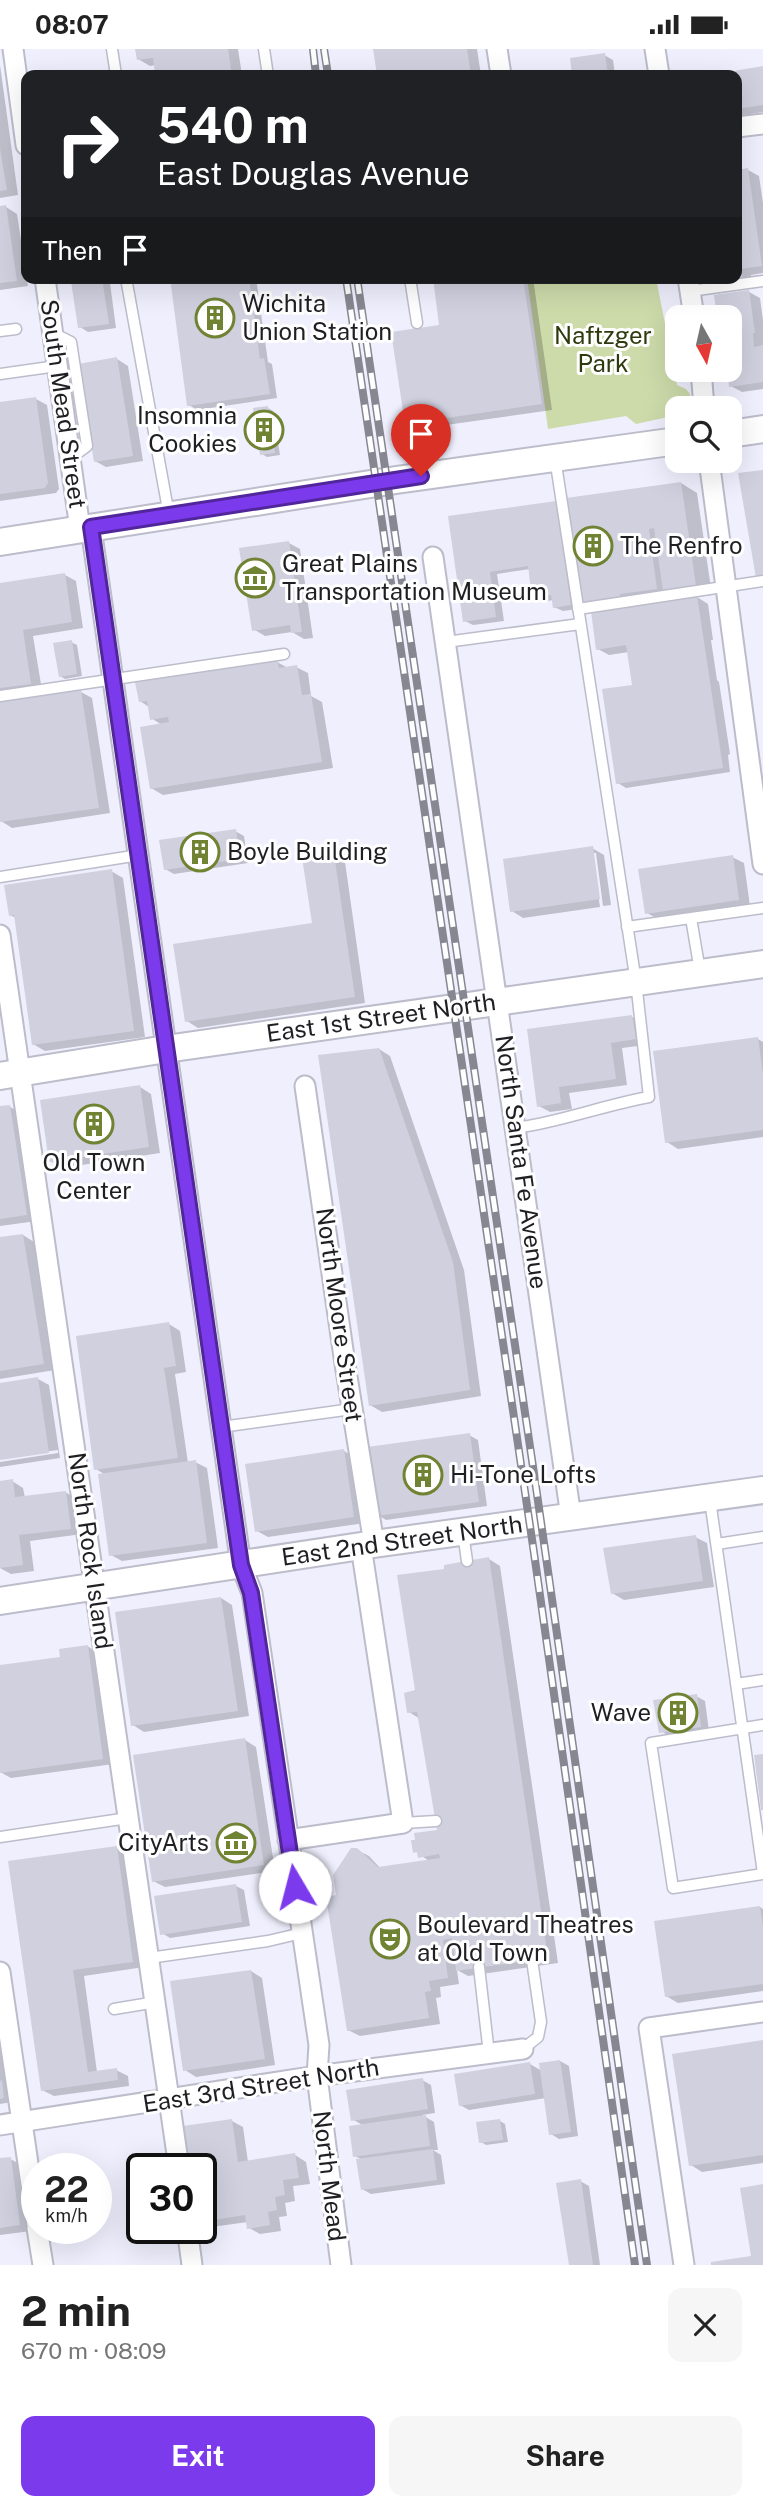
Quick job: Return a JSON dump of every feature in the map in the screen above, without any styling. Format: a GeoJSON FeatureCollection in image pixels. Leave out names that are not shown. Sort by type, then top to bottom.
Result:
{"type":"FeatureCollection","features":[{"type":"Feature","properties":{"kind":"street"},"geometry":{"type":"LineString","coordinates":[[13,49],[21,108]]}},
{"type":"Feature","properties":{"kind":"street"},"geometry":{"type":"LineString","coordinates":[[497,49],[500,70]]}},
{"type":"Feature","properties":{"kind":"street"},"geometry":{"type":"LineString","coordinates":[[655,49],[658,70]]}},
{"type":"Feature","properties":{"kind":"street"},"geometry":{"type":"LineString","coordinates":[[742,126],[763,124]]}},
{"type":"Feature","properties":{"kind":"street","name":"South Mead Street"},"geometry":{"type":"LineString","coordinates":[[46,284],[70,459],[86,528],[114,679],[221,1427]]}},
{"type":"Feature","properties":{"kind":"street"},"geometry":{"type":"LineString","coordinates":[[689,285],[692,305]]}},
{"type":"Feature","properties":{"kind":"street"},"geometry":{"type":"LineString","coordinates":[[742,432],[763,429]]}},
{"type":"Feature","properties":{"kind":"street"},"geometry":{"type":"LineString","coordinates":[[0,541],[665,443]]}},
{"type":"Feature","properties":{"kind":"street"},"geometry":{"type":"LineString","coordinates":[[711,473],[763,864]]}},
{"type":"Feature","properties":{"kind":"street","name":"North Santa Fe Avenue"},"geometry":{"type":"LineString","coordinates":[[433,557],[571,1517]]}},
{"type":"Feature","properties":{"kind":"street","name":"North Rock Island"},"geometry":{"type":"LineString","coordinates":[[0,935],[10,1075],[94,1587],[177,2153]]}},
{"type":"Feature","properties":{"kind":"street","name":"East 1st Street North"},"geometry":{"type":"LineString","coordinates":[[10,1075],[166,1049],[763,964]]}},
{"type":"Feature","properties":{"kind":"street","name":"North Moore Street"},"geometry":{"type":"LineString","coordinates":[[305,1086],[352,1409],[367,1545],[404,1822]]}},
{"type":"Feature","properties":{"kind":"street","name":"North Mead"},"geometry":{"type":"LineString","coordinates":[[221,1427],[241,1565],[251,1593],[302,1933],[318,2045],[317,2076],[341,2265]]}},
{"type":"Feature","properties":{"kind":"street","name":"East 2nd Street North"},"geometry":{"type":"LineString","coordinates":[[0,1601],[367,1545],[763,1490]]}},
{"type":"Feature","properties":{"kind":"street"},"geometry":{"type":"LineString","coordinates":[[288,1840],[404,1822]]}},
{"type":"Feature","properties":{"kind":"street"},"geometry":{"type":"LineString","coordinates":[[0,1972],[26,2153]]}},
{"type":"Feature","properties":{"kind":"street"},"geometry":{"type":"LineString","coordinates":[[684,2265],[649,2028],[763,2013]]}},
{"type":"Feature","properties":{"kind":"street","name":"East 3rd Street North"},"geometry":{"type":"LineString","coordinates":[[0,2126],[317,2076],[523,2049]]}},
{"type":"Feature","properties":{"kind":"street"},"geometry":{"type":"LineString","coordinates":[[40,2244],[43,2265]]}},
{"type":"Feature","properties":{"kind":"street"},"geometry":{"type":"LineString","coordinates":[[189,2244],[192,2265]]}},
{"type":"Feature","properties":{"kind":"lane"},"geometry":{"type":"LineString","coordinates":[[112,49],[115,70]]}},
{"type":"Feature","properties":{"kind":"lane"},"geometry":{"type":"LineString","coordinates":[[264,49],[267,69]]}},
{"type":"Feature","properties":{"kind":"lane"},"geometry":{"type":"LineString","coordinates":[[742,282],[763,281]]}},
{"type":"Feature","properties":{"kind":"lane"},"geometry":{"type":"LineString","coordinates":[[127,284],[169,515]]}},
{"type":"Feature","properties":{"kind":"lane"},"geometry":{"type":"LineString","coordinates":[[411,284],[417,323]]}},
{"type":"Feature","properties":{"kind":"lane"},"geometry":{"type":"LineString","coordinates":[[689,285],[708,284]]}},
{"type":"Feature","properties":{"kind":"lane"},"geometry":{"type":"LineString","coordinates":[[0,331],[16,329]]}},
{"type":"Feature","properties":{"kind":"lane"},"geometry":{"type":"LineString","coordinates":[[52,333],[71,342],[87,446],[70,459]]}},
{"type":"Feature","properties":{"kind":"lane"},"geometry":{"type":"LineString","coordinates":[[0,375],[57,366]]}},
{"type":"Feature","properties":{"kind":"lane"},"geometry":{"type":"LineString","coordinates":[[516,1128],[541,1125],[616,1103],[649,1097],[636,982],[555,457]]}},
{"type":"Feature","properties":{"kind":"lane"},"geometry":{"type":"LineString","coordinates":[[578,609],[763,581]]}},
{"type":"Feature","properties":{"kind":"lane"},"geometry":{"type":"LineString","coordinates":[[446,642],[580,624]]}},
{"type":"Feature","properties":{"kind":"lane"},"geometry":{"type":"LineString","coordinates":[[0,696],[284,654]]}},
{"type":"Feature","properties":{"kind":"lane"},"geometry":{"type":"LineString","coordinates":[[0,877],[139,855]]}},
{"type":"Feature","properties":{"kind":"lane"},"geometry":{"type":"LineString","coordinates":[[627,927],[763,908]]}},
{"type":"Feature","properties":{"kind":"lane"},"geometry":{"type":"LineString","coordinates":[[691,918],[701,973]]}},
{"type":"Feature","properties":{"kind":"lane"},"geometry":{"type":"LineString","coordinates":[[221,1427],[352,1409]]}},
{"type":"Feature","properties":{"kind":"lane"},"geometry":{"type":"LineString","coordinates":[[709,1497],[736,1683],[742,1728],[763,1874],[673,1888],[651,1743],[742,1728],[763,1725]]}},
{"type":"Feature","properties":{"kind":"lane"},"geometry":{"type":"LineString","coordinates":[[463,1532],[467,1561]]}},
{"type":"Feature","properties":{"kind":"lane"},"geometry":{"type":"LineString","coordinates":[[716,1544],[763,1537]]}},
{"type":"Feature","properties":{"kind":"lane"},"geometry":{"type":"LineString","coordinates":[[736,1683],[763,1680]]}},
{"type":"Feature","properties":{"kind":"lane"},"geometry":{"type":"LineString","coordinates":[[0,1837],[128,1818]]}},
{"type":"Feature","properties":{"kind":"lane"},"geometry":{"type":"LineString","coordinates":[[404,1822],[436,1821]]}},
{"type":"Feature","properties":{"kind":"lane"},"geometry":{"type":"LineString","coordinates":[[149,1958],[268,1941],[302,1933]]}},
{"type":"Feature","properties":{"kind":"lane"},"geometry":{"type":"LineString","coordinates":[[523,2049],[538,2037],[541,2022],[532,1960]]}},
{"type":"Feature","properties":{"kind":"lane"},"geometry":{"type":"LineString","coordinates":[[479,1968],[489,2054]]}},
{"type":"Feature","properties":{"kind":"lane"},"geometry":{"type":"LineString","coordinates":[[114,2009],[156,2002]]}},
{"type":"Feature","properties":{"kind":"green space","name":"Naftzger Park"},"geometry":{"type":"Polygon","coordinates":[[[528,284],[657,284],[665,324],[665,382],[676,382],[686,389],[690,396],[665,396],[665,418],[636,424],[626,416],[548,429],[528,284]]]}},
{"type":"Feature","properties":{"kind":"building"},"geometry":{"type":"Polygon","coordinates":[[[135,49],[228,49],[231,70],[154,70],[153,58],[137,60],[135,49]]]}},
{"type":"Feature","properties":{"kind":"building"},"geometry":{"type":"Polygon","coordinates":[[[373,49],[467,49],[470,70],[376,70],[373,49]]]}},
{"type":"Feature","properties":{"kind":"building"},"geometry":{"type":"Polygon","coordinates":[[[605,53],[607,70],[571,70],[570,58],[605,53]]]}},
{"type":"Feature","properties":{"kind":"building"},"geometry":{"type":"Polygon","coordinates":[[[763,66],[763,105],[742,108],[742,70],[739,70],[763,66]]]}},
{"type":"Feature","properties":{"kind":"building"},"geometry":{"type":"Polygon","coordinates":[[[0,149],[7,190],[0,191],[0,149]]]}},
{"type":"Feature","properties":{"kind":"building"},"geometry":{"type":"Polygon","coordinates":[[[748,168],[762,266],[742,269],[742,169],[748,168]]]}},
{"type":"Feature","properties":{"kind":"building"},"geometry":{"type":"Polygon","coordinates":[[[6,205],[17,281],[0,283],[0,206],[6,205]]]}},
{"type":"Feature","properties":{"kind":"building"},"geometry":{"type":"Polygon","coordinates":[[[71,284],[103,284],[109,324],[78,328],[71,284]]]}},
{"type":"Feature","properties":{"kind":"building","name":"Wichita Union Station"},"geometry":{"type":"Polygon","coordinates":[[[171,284],[250,284],[260,359],[264,358],[270,394],[187,406],[171,284]]]}},
{"type":"Feature","properties":{"kind":"building"},"geometry":{"type":"Polygon","coordinates":[[[434,284],[524,284],[542,404],[405,424],[391,332],[439,325],[434,284]]]}},
{"type":"Feature","properties":{"kind":"building"},"geometry":{"type":"Polygon","coordinates":[[[749,290],[755,333],[754,347],[763,345],[763,382],[729,387],[728,382],[742,382],[742,305],[715,305],[714,295],[749,290]]]}},
{"type":"Feature","properties":{"kind":"building"},"geometry":{"type":"Polygon","coordinates":[[[117,357],[133,456],[94,462],[78,364],[117,357]]]}},
{"type":"Feature","properties":{"kind":"building"},"geometry":{"type":"Polygon","coordinates":[[[36,397],[48,483],[45,488],[0,494],[0,402],[36,397]]]}},
{"type":"Feature","properties":{"kind":"building","name":"Insomnia Cookies"},"geometry":{"type":"Polygon","coordinates":[[[268,406],[275,453],[260,455],[253,408],[268,406]]]}},
{"type":"Feature","properties":{"kind":"building"},"geometry":{"type":"Polygon","coordinates":[[[763,470],[763,577],[756,578],[738,473],[763,470]]]}},
{"type":"Feature","properties":{"kind":"building"},"geometry":{"type":"Polygon","coordinates":[[[681,482],[696,586],[663,591],[654,528],[649,529],[657,589],[620,594],[620,598],[581,603],[566,498],[681,482]]]}},
{"type":"Feature","properties":{"kind":"building"},"geometry":{"type":"Polygon","coordinates":[[[556,501],[571,605],[553,608],[551,595],[532,598],[528,566],[490,572],[496,617],[463,622],[448,516],[556,501]]]}},
{"type":"Feature","properties":{"kind":"building"},"geometry":{"type":"Polygon","coordinates":[[[289,541],[302,632],[291,633],[290,625],[252,631],[239,548],[289,541]]]}},
{"type":"Feature","properties":{"kind":"building"},"geometry":{"type":"Polygon","coordinates":[[[65,573],[72,622],[23,630],[31,684],[0,688],[0,583],[65,573]]]}},
{"type":"Feature","properties":{"kind":"building"},"geometry":{"type":"Polygon","coordinates":[[[697,595],[723,768],[616,784],[602,689],[632,685],[626,645],[596,650],[591,611],[697,595]]]}},
{"type":"Feature","properties":{"kind":"building"},"geometry":{"type":"Polygon","coordinates":[[[72,640],[77,674],[59,677],[53,643],[72,640]]]}},
{"type":"Feature","properties":{"kind":"building"},"geometry":{"type":"Polygon","coordinates":[[[277,660],[279,668],[297,665],[302,695],[311,694],[322,762],[150,789],[140,727],[169,722],[168,717],[150,720],[147,701],[139,702],[135,682],[277,660]]]}},
{"type":"Feature","properties":{"kind":"building"},"geometry":{"type":"Polygon","coordinates":[[[81,690],[99,808],[0,822],[0,702],[81,690]]]}},
{"type":"Feature","properties":{"kind":"building","name":"Boyle Building"},"geometry":{"type":"Polygon","coordinates":[[[236,829],[240,859],[164,870],[159,840],[236,829]]]}},
{"type":"Feature","properties":{"kind":"building"},"geometry":{"type":"Polygon","coordinates":[[[593,846],[600,899],[510,912],[503,859],[593,846]]]}},
{"type":"Feature","properties":{"kind":"building"},"geometry":{"type":"Polygon","coordinates":[[[333,847],[355,997],[185,1022],[173,944],[312,923],[301,851],[333,847]]]}},
{"type":"Feature","properties":{"kind":"building"},"geometry":{"type":"Polygon","coordinates":[[[733,855],[739,900],[645,914],[638,869],[733,855]]]}},
{"type":"Feature","properties":{"kind":"building"},"geometry":{"type":"Polygon","coordinates":[[[112,869],[134,1031],[32,1045],[14,915],[9,916],[4,885],[112,869]]]}},
{"type":"Feature","properties":{"kind":"building"},"geometry":{"type":"Polygon","coordinates":[[[632,1015],[636,1039],[611,1043],[616,1079],[559,1087],[561,1103],[537,1107],[527,1029],[632,1015]]]}},
{"type":"Feature","properties":{"kind":"building"},"geometry":{"type":"Polygon","coordinates":[[[758,1037],[763,1074],[763,1130],[665,1143],[653,1051],[758,1037]]]}},
{"type":"Feature","properties":{"kind":"building"},"geometry":{"type":"Polygon","coordinates":[[[379,1048],[453,1262],[470,1390],[369,1406],[318,1055],[379,1048]]]}},
{"type":"Feature","properties":{"kind":"building","name":"Old Town Center"},"geometry":{"type":"Polygon","coordinates":[[[140,1085],[149,1147],[49,1162],[40,1100],[140,1085]]]}},
{"type":"Feature","properties":{"kind":"building"},"geometry":{"type":"Polygon","coordinates":[[[10,1105],[27,1215],[0,1219],[0,1106],[10,1105]]]}},
{"type":"Feature","properties":{"kind":"building"},"geometry":{"type":"Polygon","coordinates":[[[23,1234],[44,1364],[0,1371],[0,1237],[23,1234]]]}},
{"type":"Feature","properties":{"kind":"building"},"geometry":{"type":"Polygon","coordinates":[[[169,1322],[176,1366],[164,1368],[178,1458],[94,1470],[76,1336],[169,1322]]]}},
{"type":"Feature","properties":{"kind":"building"},"geometry":{"type":"Polygon","coordinates":[[[38,1377],[49,1453],[0,1460],[0,1383],[38,1377]]]}},
{"type":"Feature","properties":{"kind":"building","name":"Hi-Tone Lofts"},"geometry":{"type":"Polygon","coordinates":[[[470,1433],[479,1502],[376,1516],[367,1447],[470,1433]]]}},
{"type":"Feature","properties":{"kind":"building"},"geometry":{"type":"Polygon","coordinates":[[[344,1449],[354,1517],[255,1532],[245,1464],[344,1449]]]}},
{"type":"Feature","properties":{"kind":"building"},"geometry":{"type":"Polygon","coordinates":[[[196,1460],[207,1543],[109,1556],[98,1474],[196,1460]]]}},
{"type":"Feature","properties":{"kind":"building"},"geometry":{"type":"Polygon","coordinates":[[[13,1479],[15,1497],[66,1491],[71,1529],[19,1535],[23,1565],[0,1568],[0,1481],[13,1479]]]}},
{"type":"Feature","properties":{"kind":"building"},"geometry":{"type":"Polygon","coordinates":[[[696,1535],[703,1581],[611,1594],[603,1548],[696,1535]]]}},
{"type":"Feature","properties":{"kind":"building"},"geometry":{"type":"Polygon","coordinates":[[[489,1557],[548,1958],[456,1971],[452,1938],[443,1940],[448,1978],[429,1981],[431,1991],[425,1992],[429,2018],[347,2031],[326,1897],[336,1895],[333,1875],[351,1848],[357,1848],[378,1867],[440,1858],[439,1854],[418,1858],[417,1852],[413,1853],[411,1840],[415,1840],[414,1833],[437,1830],[417,1712],[407,1713],[404,1693],[415,1690],[397,1575],[444,1569],[444,1565],[489,1557]]]}},
{"type":"Feature","properties":{"kind":"building"},"geometry":{"type":"Polygon","coordinates":[[[221,1597],[238,1711],[131,1726],[115,1612],[221,1597]]]}},
{"type":"Feature","properties":{"kind":"building"},"geometry":{"type":"Polygon","coordinates":[[[88,1645],[103,1759],[0,1773],[0,1665],[60,1657],[59,1649],[88,1645]]]}},
{"type":"Feature","properties":{"kind":"building","name":"Wave"},"geometry":{"type":"Polygon","coordinates":[[[697,1694],[701,1727],[659,1733],[653,1700],[697,1694]]]}},
{"type":"Feature","properties":{"kind":"building"},"geometry":{"type":"Polygon","coordinates":[[[245,1738],[264,1865],[152,1882],[133,1755],[245,1738]]]}},
{"type":"Feature","properties":{"kind":"building"},"geometry":{"type":"Polygon","coordinates":[[[763,1754],[763,1810],[761,1810],[754,1755],[763,1754]]]}},
{"type":"Feature","properties":{"kind":"building"},"geometry":{"type":"Polygon","coordinates":[[[117,1846],[133,1962],[73,1970],[88,2072],[117,2068],[118,2080],[41,2091],[8,1861],[117,1846]]]}},
{"type":"Feature","properties":{"kind":"building"},"geometry":{"type":"Polygon","coordinates":[[[236,1884],[242,1922],[160,1935],[154,1896],[236,1884]]]}},
{"type":"Feature","properties":{"kind":"building"},"geometry":{"type":"Polygon","coordinates":[[[760,1906],[763,1926],[763,1984],[665,1997],[654,1921],[760,1906]]]}},
{"type":"Feature","properties":{"kind":"building"},"geometry":{"type":"Polygon","coordinates":[[[251,1970],[265,2059],[183,2071],[170,1981],[251,1970]]]}},
{"type":"Feature","properties":{"kind":"building"},"geometry":{"type":"Polygon","coordinates":[[[763,2040],[763,2155],[689,2166],[672,2054],[763,2040]]]}},
{"type":"Feature","properties":{"kind":"building"},"geometry":{"type":"Polygon","coordinates":[[[560,2060],[571,2132],[549,2135],[539,2063],[560,2060]]]}},
{"type":"Feature","properties":{"kind":"building"},"geometry":{"type":"Polygon","coordinates":[[[530,2062],[535,2094],[459,2106],[454,2074],[530,2062]]]}},
{"type":"Feature","properties":{"kind":"building"},"geometry":{"type":"Polygon","coordinates":[[[423,2078],[428,2109],[351,2121],[346,2090],[423,2078]]]}},
{"type":"Feature","properties":{"kind":"building"},"geometry":{"type":"Polygon","coordinates":[[[2,2080],[4,2098],[0,2099],[0,2081],[2,2080]]]}},
{"type":"Feature","properties":{"kind":"building"},"geometry":{"type":"Polygon","coordinates":[[[426,2115],[430,2146],[353,2157],[349,2126],[426,2115]]]}},
{"type":"Feature","properties":{"kind":"building"},"geometry":{"type":"Polygon","coordinates":[[[232,2119],[238,2162],[295,2153],[299,2178],[283,2180],[285,2195],[275,2197],[277,2210],[268,2212],[270,2225],[247,2229],[245,2215],[217,2219],[217,2153],[188,2153],[183,2126],[232,2119]]]}},
{"type":"Feature","properties":{"kind":"building"},"geometry":{"type":"Polygon","coordinates":[[[500,2119],[503,2140],[479,2143],[476,2122],[500,2119]]]}},
{"type":"Feature","properties":{"kind":"building"},"geometry":{"type":"Polygon","coordinates":[[[433,2149],[437,2180],[361,2190],[356,2159],[433,2149]]]}},
{"type":"Feature","properties":{"kind":"building"},"geometry":{"type":"Polygon","coordinates":[[[11,2157],[20,2225],[0,2228],[0,2158],[11,2157]]]}},
{"type":"Feature","properties":{"kind":"building"},"geometry":{"type":"Polygon","coordinates":[[[581,2179],[593,2265],[569,2265],[556,2183],[581,2179]]]}},
{"type":"Feature","properties":{"kind":"building"},"geometry":{"type":"Polygon","coordinates":[[[763,2184],[763,2265],[711,2265],[711,2262],[751,2256],[740,2188],[763,2184]]]}},
{"type":"Feature","properties":{"kind":"railway"},"geometry":{"type":"LineString","coordinates":[[313,49],[315,70]]}},
{"type":"Feature","properties":{"kind":"railway"},"geometry":{"type":"LineString","coordinates":[[324,49],[327,70]]}},
{"type":"Feature","properties":{"kind":"railway"},"geometry":{"type":"LineString","coordinates":[[347,284],[534,1553],[635,2265]]}},
{"type":"Feature","properties":{"kind":"railway"},"geometry":{"type":"LineString","coordinates":[[358,284],[536,1487],[647,2265]]}},
{"type":"Feature","properties":{"kind":"place","name":"Wichita Union Station"},"geometry":{"type":"Point","coordinates":[215,318]}},
{"type":"Feature","properties":{"kind":"place","name":"Insomnia Cookies"},"geometry":{"type":"Point","coordinates":[264,430]}},
{"type":"Feature","properties":{"kind":"place","name":"The Renfro"},"geometry":{"type":"Point","coordinates":[593,546]}},
{"type":"Feature","properties":{"kind":"place","name":"Great Plains Transportation Museum"},"geometry":{"type":"Point","coordinates":[255,578]}},
{"type":"Feature","properties":{"kind":"place","name":"Boyle Building"},"geometry":{"type":"Point","coordinates":[200,852]}},
{"type":"Feature","properties":{"kind":"place","name":"Old Town Center"},"geometry":{"type":"Point","coordinates":[94,1124]}},
{"type":"Feature","properties":{"kind":"place","name":"Hi-Tone Lofts"},"geometry":{"type":"Point","coordinates":[423,1475]}},
{"type":"Feature","properties":{"kind":"place","name":"Wave"},"geometry":{"type":"Point","coordinates":[678,1713]}},
{"type":"Feature","properties":{"kind":"place","name":"CityArts"},"geometry":{"type":"Point","coordinates":[236,1843]}},
{"type":"Feature","properties":{"kind":"place","name":"Boulevard Theatres at Old Town"},"geometry":{"type":"Point","coordinates":[390,1939]}},
{"type":"Feature","properties":{"kind":"route"},"geometry":{"type":"LineString","coordinates":[[295,1887],[251,1593],[241,1565],[91,527],[421,476]]}}]}
